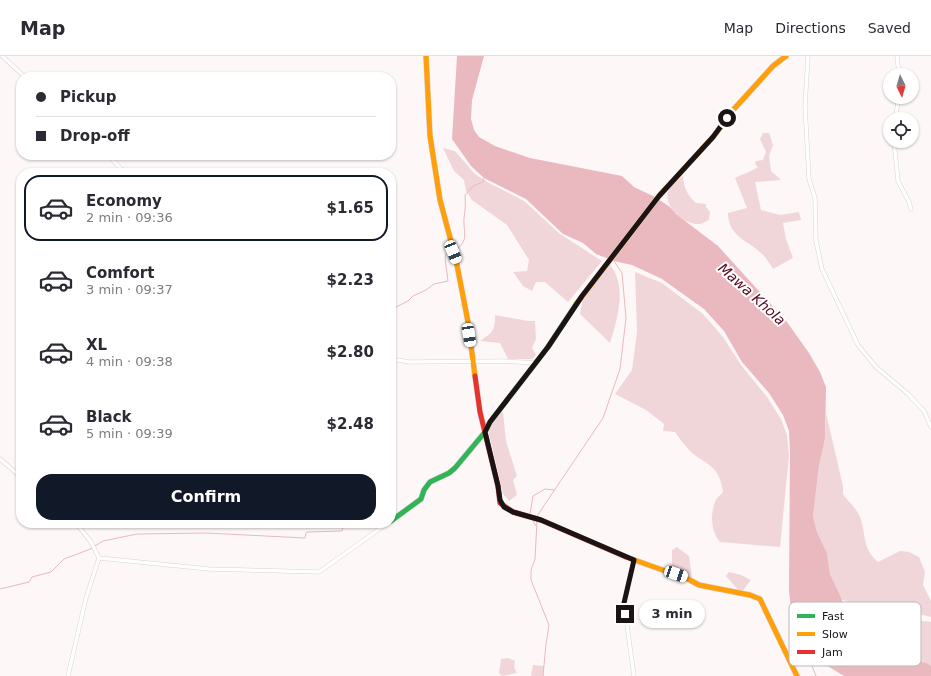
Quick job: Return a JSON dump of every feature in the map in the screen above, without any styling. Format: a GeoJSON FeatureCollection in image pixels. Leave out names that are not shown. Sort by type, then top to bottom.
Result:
{"type":"FeatureCollection","features":[{"type":"Feature","properties":{"kind":"street"},"geometry":{"type":"LineString","coordinates":[[2,56],[20,72]]}},
{"type":"Feature","properties":{"kind":"street"},"geometry":{"type":"LineString","coordinates":[[426,56],[431,144],[440,200],[456,260],[474,361],[480,412],[498,486],[500,503],[513,512],[541,520],[634,560],[688,579],[703,586],[750,595],[760,599],[789,659]]}},
{"type":"Feature","properties":{"kind":"street"},"geometry":{"type":"LineString","coordinates":[[396,517],[421,499],[424,490],[430,482],[449,473],[455,468],[485,432],[490,422],[563,325],[582,296],[659,196],[713,137],[734,109],[773,66],[786,56]]}},
{"type":"Feature","properties":{"kind":"street"},"geometry":{"type":"LineString","coordinates":[[808,56],[805,106],[809,179],[815,198],[816,241],[822,269],[858,345],[876,367],[908,394],[924,411],[931,427]]}},
{"type":"Feature","properties":{"kind":"street"},"geometry":{"type":"LineString","coordinates":[[897,56],[898,68]]}},
{"type":"Feature","properties":{"kind":"street"},"geometry":{"type":"LineString","coordinates":[[895,148],[898,181],[909,202],[910,209]]}},
{"type":"Feature","properties":{"kind":"street"},"geometry":{"type":"LineString","coordinates":[[113,160],[120,168]]}},
{"type":"Feature","properties":{"kind":"street"},"geometry":{"type":"LineString","coordinates":[[396,360],[410,362],[474,361],[534,363]]}},
{"type":"Feature","properties":{"kind":"street"},"geometry":{"type":"LineString","coordinates":[[0,460],[16,473]]}},
{"type":"Feature","properties":{"kind":"street"},"geometry":{"type":"LineString","coordinates":[[68,676],[86,598],[99,558],[79,528]]}},
{"type":"Feature","properties":{"kind":"street"},"geometry":{"type":"LineString","coordinates":[[99,558],[209,569],[319,572],[381,528]]}},
{"type":"Feature","properties":{"kind":"street"},"geometry":{"type":"LineString","coordinates":[[634,560],[624,603],[634,676]]}},
{"type":"Feature","properties":{"kind":"street"},"geometry":{"type":"LineString","coordinates":[[792,666],[797,676]]}},
{"type":"Feature","properties":{"kind":"shaded area"},"geometry":{"type":"Polygon","coordinates":[[[763,133],[769,133],[773,145],[769,156],[771,171],[781,180],[755,182],[761,210],[780,215],[799,212],[801,220],[783,223],[786,239],[793,258],[773,269],[757,249],[735,233],[731,228],[728,213],[747,208],[735,178],[755,169],[758,167],[755,164],[756,161],[763,160],[766,152],[760,139],[763,133]]]}},
{"type":"Feature","properties":{"kind":"shaded area"},"geometry":{"type":"Polygon","coordinates":[[[443,148],[455,151],[475,174],[524,201],[560,234],[602,261],[568,302],[545,282],[536,282],[532,291],[523,286],[513,272],[527,271],[529,260],[507,225],[472,200],[466,191],[464,180],[454,171],[443,148]]]}},
{"type":"Feature","properties":{"kind":"shaded area"},"geometry":{"type":"Polygon","coordinates":[[[683,176],[685,188],[690,197],[696,203],[706,204],[706,207],[710,212],[709,220],[702,224],[686,221],[674,212],[670,206],[668,193],[671,186],[683,176]]]}},
{"type":"Feature","properties":{"kind":"shaded area"},"geometry":{"type":"Polygon","coordinates":[[[610,264],[615,272],[620,294],[617,319],[610,343],[580,314],[583,299],[610,264]]]}},
{"type":"Feature","properties":{"kind":"shaded area"},"geometry":{"type":"Polygon","coordinates":[[[635,272],[662,283],[703,314],[723,337],[741,365],[767,397],[781,419],[787,435],[789,455],[780,547],[720,542],[717,538],[712,523],[713,507],[716,499],[723,492],[719,476],[716,471],[691,452],[675,432],[663,431],[664,424],[646,410],[615,394],[632,370],[637,332],[635,272]]]}},
{"type":"Feature","properties":{"kind":"shaded area"},"geometry":{"type":"Polygon","coordinates":[[[495,315],[535,321],[536,339],[532,348],[536,355],[532,359],[508,359],[500,343],[480,341],[494,328],[495,315]]]}},
{"type":"Feature","properties":{"kind":"shaded area"},"geometry":{"type":"Polygon","coordinates":[[[503,412],[506,441],[517,476],[513,480],[517,495],[509,501],[503,494],[488,429],[498,414],[503,412]]]}},
{"type":"Feature","properties":{"kind":"shaded area"},"geometry":{"type":"Polygon","coordinates":[[[826,413],[843,486],[843,494],[860,517],[865,541],[869,551],[878,562],[900,551],[909,552],[919,557],[925,572],[923,585],[931,601],[931,617],[921,614],[921,602],[849,602],[840,599],[830,574],[827,553],[817,532],[813,516],[819,466],[825,439],[826,413]]]}},
{"type":"Feature","properties":{"kind":"shaded area"},"geometry":{"type":"Polygon","coordinates":[[[677,547],[689,556],[692,577],[688,579],[672,573],[672,550],[677,547]]]}},
{"type":"Feature","properties":{"kind":"shaded area"},"geometry":{"type":"Polygon","coordinates":[[[729,572],[741,575],[751,580],[741,593],[726,576],[729,572]]]}},
{"type":"Feature","properties":{"kind":"shaded area"},"geometry":{"type":"Polygon","coordinates":[[[921,621],[931,622],[931,666],[921,663],[921,621]]]}},
{"type":"Feature","properties":{"kind":"shaded area"},"geometry":{"type":"Polygon","coordinates":[[[508,658],[515,661],[514,667],[517,673],[502,676],[499,673],[501,659],[508,658]]]}},
{"type":"Feature","properties":{"kind":"shaded area"},"geometry":{"type":"Polygon","coordinates":[[[533,665],[544,666],[543,676],[531,676],[533,665]]]}},
{"type":"Feature","properties":{"kind":"water","name":"Mawa Khola"},"geometry":{"type":"Polygon","coordinates":[[[457,56],[484,56],[472,100],[471,119],[474,130],[479,137],[495,146],[530,158],[622,176],[634,187],[655,197],[670,207],[676,214],[718,246],[787,322],[809,353],[820,372],[826,387],[825,439],[819,466],[813,516],[817,532],[827,553],[830,574],[843,602],[790,602],[789,591],[789,431],[783,415],[769,393],[742,362],[724,331],[704,309],[662,279],[632,265],[614,261],[596,254],[583,243],[563,234],[526,199],[484,178],[471,166],[452,139],[457,56]]]}},
{"type":"Feature","properties":{"kind":"water"},"geometry":{"type":"Polygon","coordinates":[[[921,662],[931,666],[931,676],[844,676],[827,666],[921,666],[921,662]]]}},
{"type":"Feature","properties":{"kind":"waterway"},"geometry":{"type":"LineString","coordinates":[[455,250],[463,243],[465,236],[465,195],[473,186],[483,182],[484,178]]}},
{"type":"Feature","properties":{"kind":"waterway"},"geometry":{"type":"LineString","coordinates":[[396,307],[434,284],[448,281],[445,258],[446,254],[453,252]]}},
{"type":"Feature","properties":{"kind":"waterway"},"geometry":{"type":"LineString","coordinates":[[537,516],[603,418],[620,369],[626,318],[622,273],[614,261]]}},
{"type":"Feature","properties":{"kind":"waterway"},"geometry":{"type":"LineString","coordinates":[[530,514],[533,496],[545,489],[554,490]]}},
{"type":"Feature","properties":{"kind":"waterway"},"geometry":{"type":"LineString","coordinates":[[533,521],[536,526]]}},
{"type":"Feature","properties":{"kind":"waterway"},"geometry":{"type":"LineString","coordinates":[[537,522],[535,559],[531,570],[531,580],[549,625],[543,676]]}},
{"type":"Feature","properties":{"kind":"waterway"},"geometry":{"type":"LineString","coordinates":[[95,546],[103,541],[137,534],[206,533],[305,538],[306,533],[308,532],[342,531],[343,528]]}},
{"type":"Feature","properties":{"kind":"waterway"},"geometry":{"type":"LineString","coordinates":[[0,589],[29,582],[32,577],[51,572],[64,559],[93,548]]}},
{"type":"Feature","properties":{"kind":"waterway"},"geometry":{"type":"LineString","coordinates":[[812,666],[816,676]]}},
{"type":"Feature","properties":{"kind":"traffic: fast"},"geometry":{"type":"LineString","coordinates":[[396,517],[421,499],[424,490],[430,482],[449,473],[455,468],[485,432],[490,422],[548,347],[577,303]]}},
{"type":"Feature","properties":{"kind":"traffic: slow"},"geometry":{"type":"LineString","coordinates":[[426,56],[430,136],[440,200],[456,260],[468,322],[475,376]]}},
{"type":"Feature","properties":{"kind":"traffic: slow"},"geometry":{"type":"LineString","coordinates":[[577,303],[659,196],[713,137],[734,109],[773,66],[786,56]]}},
{"type":"Feature","properties":{"kind":"traffic: slow"},"geometry":{"type":"LineString","coordinates":[[626,557],[688,579],[699,585],[750,595],[760,599],[789,659]]}},
{"type":"Feature","properties":{"kind":"traffic: slow"},"geometry":{"type":"LineString","coordinates":[[792,666],[797,676]]}},
{"type":"Feature","properties":{"kind":"traffic: jam"},"geometry":{"type":"LineString","coordinates":[[475,376],[480,412],[498,486],[500,503],[513,512],[541,520],[626,557]]}},
{"type":"Feature","properties":{"kind":"route"},"geometry":{"type":"LineString","coordinates":[[625,614],[624,603],[634,560],[624,554],[541,520],[513,512],[504,507],[500,503],[498,486],[485,432],[490,422],[519,382],[548,347],[582,296],[659,196],[713,137],[727,118]]}}]}
